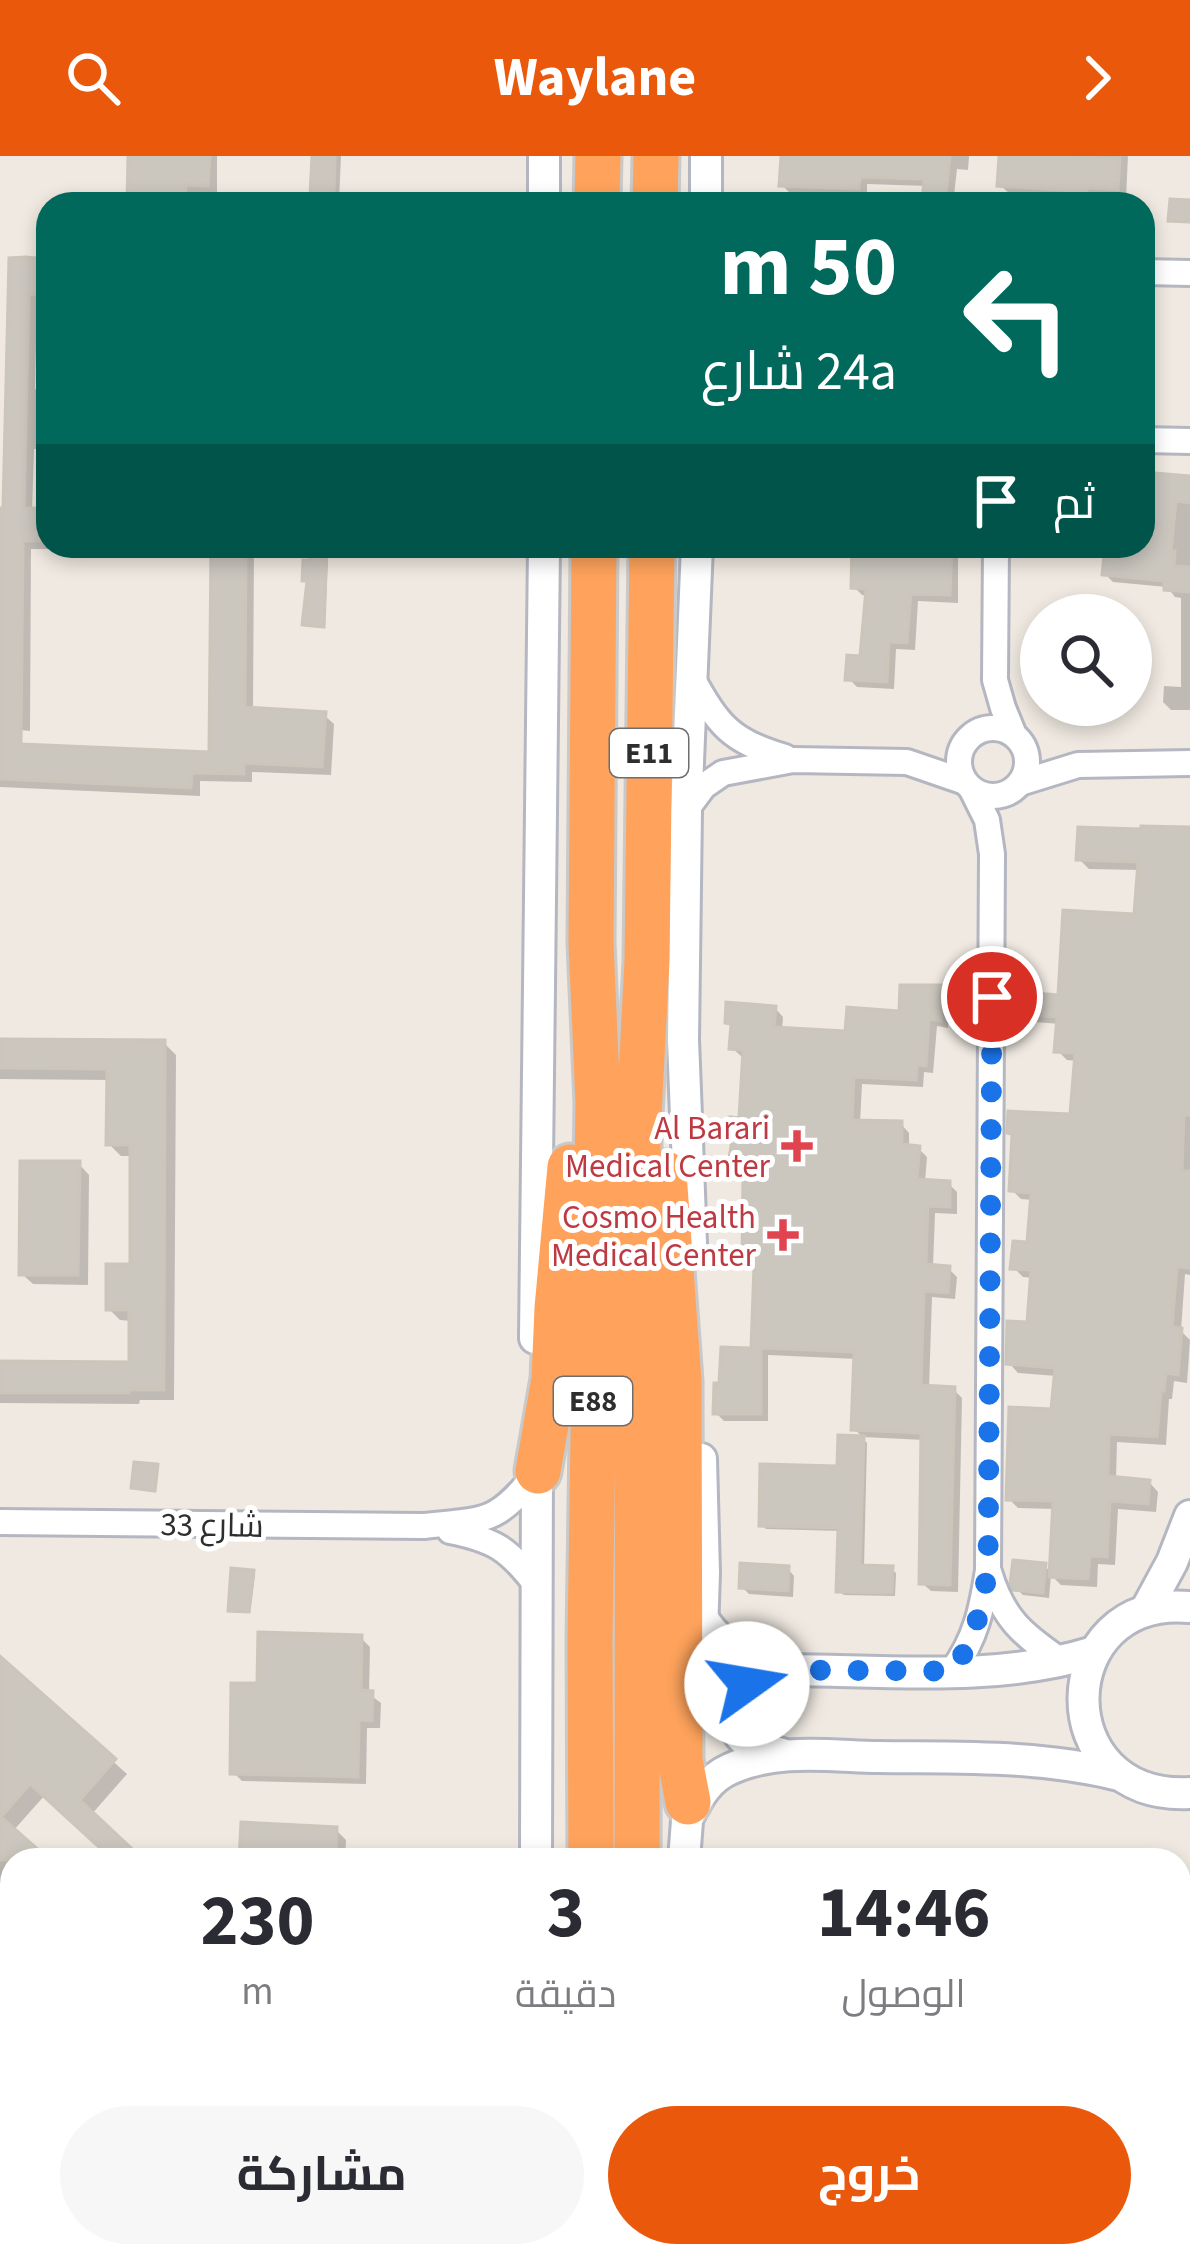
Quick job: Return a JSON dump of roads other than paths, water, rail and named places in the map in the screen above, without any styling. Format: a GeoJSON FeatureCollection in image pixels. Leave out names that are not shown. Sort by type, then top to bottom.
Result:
{"type":"FeatureCollection","features":[{"type":"Feature","properties":{"kind":"highway"},"geometry":{"type":"LineString","coordinates":[[597,192],[598,156]]}},
{"type":"Feature","properties":{"kind":"highway"},"geometry":{"type":"LineString","coordinates":[[655,192],[656,156]]}},
{"type":"Feature","properties":{"kind":"highway","name":"E11"},"geometry":{"type":"LineString","coordinates":[[591,943],[594,558]]}},
{"type":"Feature","properties":{"kind":"highway","name":"E11"},"geometry":{"type":"LineString","coordinates":[[647,961],[652,558]]}},
{"type":"Feature","properties":{"kind":"highway"},"geometry":{"type":"LineString","coordinates":[[538,1471],[554,1379],[591,943]]}},
{"type":"Feature","properties":{"kind":"highway","name":"E88"},"geometry":{"type":"LineString","coordinates":[[591,943],[598,1103],[591,1848]]}},
{"type":"Feature","properties":{"kind":"highway"},"geometry":{"type":"LineString","coordinates":[[647,961],[679,1381],[680,1760],[687,1812]]}},
{"type":"Feature","properties":{"kind":"highway","name":"E88"},"geometry":{"type":"LineString","coordinates":[[637,1848],[638,1134],[647,961]]}},
{"type":"Feature","properties":{"kind":"street"},"geometry":{"type":"LineString","coordinates":[[544,156],[544,192]]}},
{"type":"Feature","properties":{"kind":"street"},"geometry":{"type":"LineString","coordinates":[[706,156],[706,192]]}},
{"type":"Feature","properties":{"kind":"street"},"geometry":{"type":"LineString","coordinates":[[1155,272],[1190,272]]}},
{"type":"Feature","properties":{"kind":"street"},"geometry":{"type":"LineString","coordinates":[[1155,440],[1190,441]]}},
{"type":"Feature","properties":{"kind":"street"},"geometry":{"type":"LineString","coordinates":[[536,1848],[535,1243],[544,558]]}},
{"type":"Feature","properties":{"kind":"street"},"geometry":{"type":"LineString","coordinates":[[685,1848],[699,1698],[704,1574],[684,1107],[686,810],[696,558]]}},
{"type":"Feature","properties":{"kind":"street"},"geometry":{"type":"LineString","coordinates":[[952,1671],[972,1641],[988,1570],[992,854],[987,820],[959,761],[987,708],[995,680],[996,558]]}},
{"type":"Feature","properties":{"kind":"street"},"geometry":{"type":"LineString","coordinates":[[691,676],[727,730],[753,746],[794,760]]}},
{"type":"Feature","properties":{"kind":"street"},"geometry":{"type":"LineString","coordinates":[[992,854],[1027,763],[995,680]]}},
{"type":"Feature","properties":{"kind":"street"},"geometry":{"type":"LineString","coordinates":[[907,762],[994,728],[1059,755],[1098,762],[1190,763]]}},
{"type":"Feature","properties":{"kind":"street"},"geometry":{"type":"LineString","coordinates":[[686,810],[704,786],[723,773],[794,760],[907,762],[992,796],[1058,769],[1098,762]]}},
{"type":"Feature","properties":{"kind":"street","name":"شارع 33"},"geometry":{"type":"LineString","coordinates":[[0,1522],[424,1526],[480,1520],[502,1511],[538,1471]]}},
{"type":"Feature","properties":{"kind":"street"},"geometry":{"type":"LineString","coordinates":[[1147,1610],[1190,1516]]}},
{"type":"Feature","properties":{"kind":"street","name":"شارع 33"},"geometry":{"type":"LineString","coordinates":[[424,1526],[497,1544],[537,1586]]}},
{"type":"Feature","properties":{"kind":"street"},"geometry":{"type":"LineString","coordinates":[[988,1570],[1008,1617],[1060,1661]]}},
{"type":"Feature","properties":{"kind":"street"},"geometry":{"type":"LineString","coordinates":[[1119,1774],[1096,1750],[1086,1727],[1084,1676],[1094,1652],[1108,1634],[1147,1610],[1190,1607]]}},
{"type":"Feature","properties":{"kind":"street"},"geometry":{"type":"LineString","coordinates":[[702,1618],[740,1657],[790,1670],[1002,1669],[1094,1652]]}},
{"type":"Feature","properties":{"kind":"street"},"geometry":{"type":"LineString","coordinates":[[785,1756],[751,1745],[735,1728],[732,1716],[733,1704],[747,1684],[790,1670]]}},
{"type":"Feature","properties":{"kind":"street"},"geometry":{"type":"LineString","coordinates":[[687,1812],[721,1774],[785,1756],[1016,1758],[1119,1774],[1151,1791],[1190,1792]]}},
{"type":"Feature","properties":{"kind":"place","name":"Al Barari Medical Center"},"geometry":{"type":"Point","coordinates":[797,1146]}},
{"type":"Feature","properties":{"kind":"place","name":"Cosmo Health Medical Center"},"geometry":{"type":"Point","coordinates":[783,1235]}}]}
